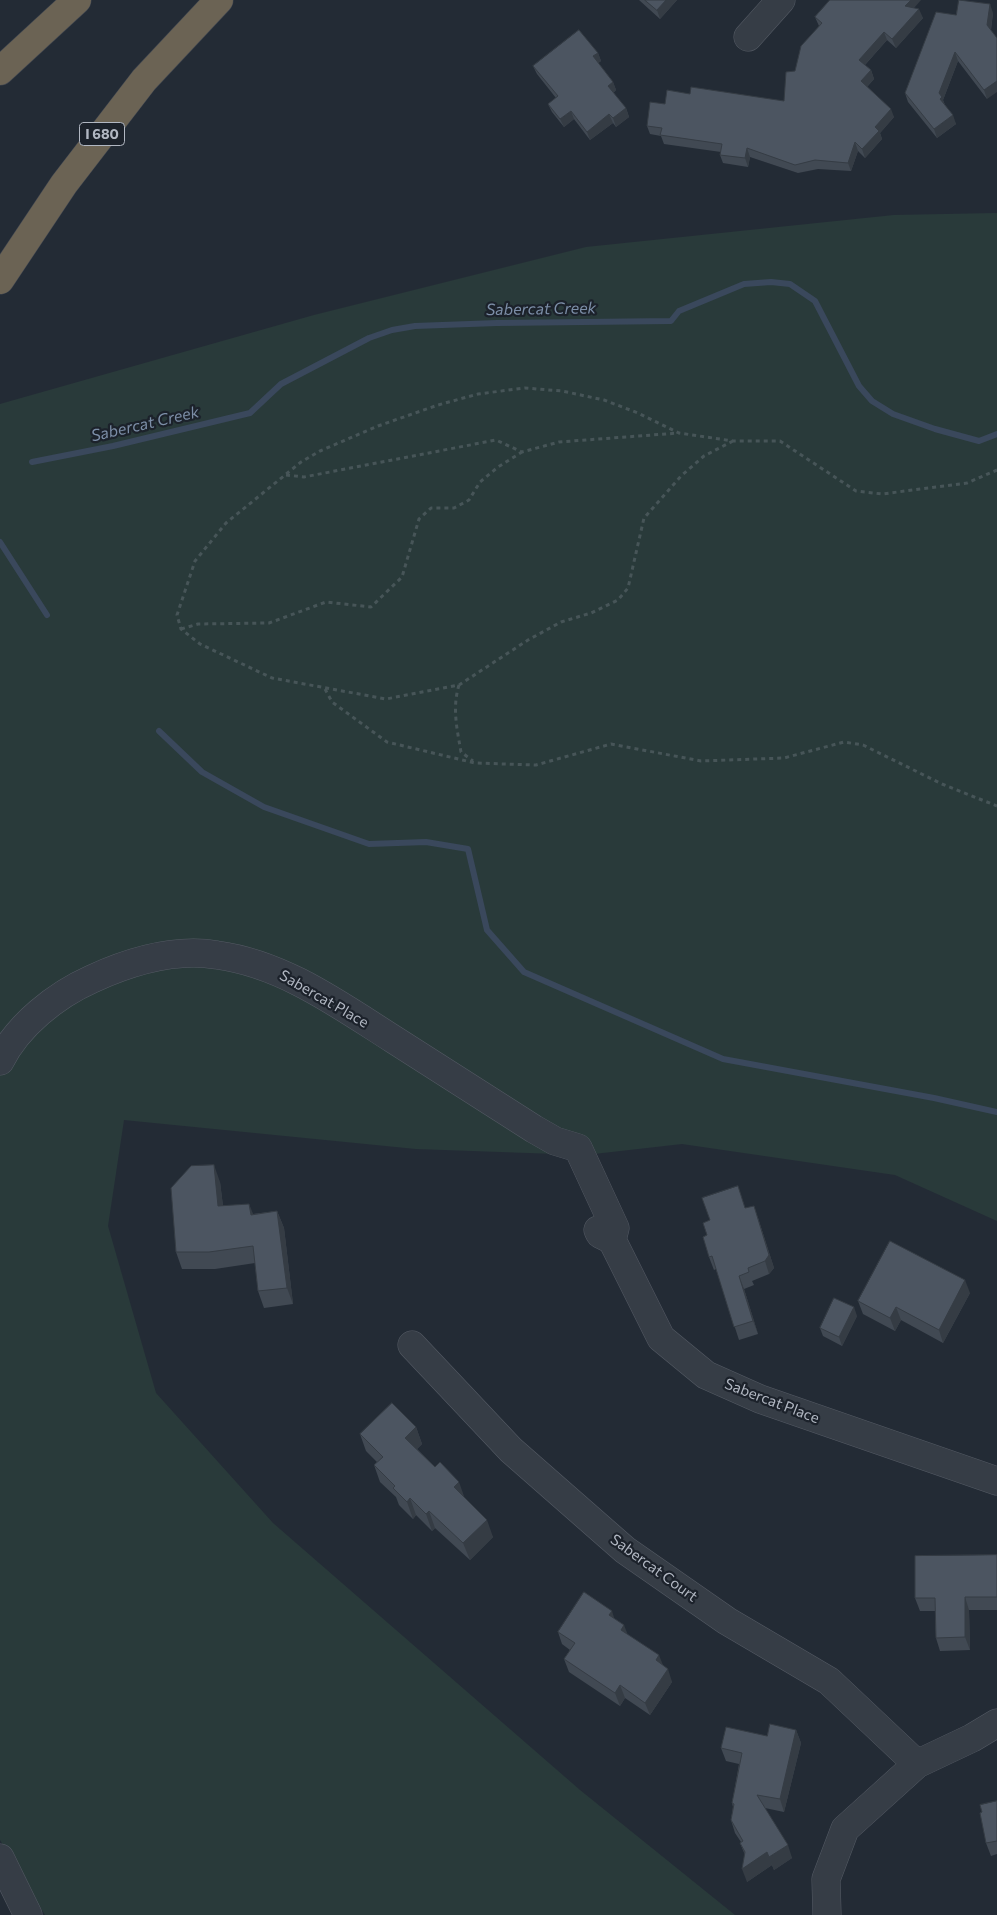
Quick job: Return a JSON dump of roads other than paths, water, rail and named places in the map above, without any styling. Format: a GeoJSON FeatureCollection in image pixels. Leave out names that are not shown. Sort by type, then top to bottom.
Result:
{"type":"FeatureCollection","features":[{"type":"Feature","properties":{"kind":"highway"},"geometry":{"type":"LineString","coordinates":[[0,70],[77,0]]}},
{"type":"Feature","properties":{"kind":"highway","name":"I 680"},"geometry":{"type":"LineString","coordinates":[[0,280],[64,184],[144,80],[218,0]]}},
{"type":"Feature","properties":{"kind":"street"},"geometry":{"type":"LineString","coordinates":[[748,36],[781,0]]}},
{"type":"Feature","properties":{"kind":"street","name":"Sabercat Place"},"geometry":{"type":"LineString","coordinates":[[0,1061],[30,1021],[71,988],[116,968],[166,955],[216,954],[270,968],[320,993],[534,1129],[571,1146],[600,1234],[612,1240],[660,1338],[706,1375],[760,1399],[997,1481]]}},
{"type":"Feature","properties":{"kind":"street","name":"Sabercat Court"},"geometry":{"type":"LineString","coordinates":[[412,1345],[511,1450],[625,1550],[727,1621],[829,1681],[918,1764]]}},
{"type":"Feature","properties":{"kind":"street"},"geometry":{"type":"LineString","coordinates":[[826,1915],[826,1879],[845,1829],[918,1764],[972,1738],[997,1723]]}},
{"type":"Feature","properties":{"kind":"street"},"geometry":{"type":"LineString","coordinates":[[0,1858],[28,1915]]}},
{"type":"Feature","properties":{"kind":"waterway","name":"Sabercat Creek"},"geometry":{"type":"LineString","coordinates":[[32,462],[113,446],[250,413],[281,384],[369,338],[392,330],[415,326],[497,323],[671,321],[679,311],[744,284],[771,282],[790,284],[815,301],[859,386],[872,401],[893,414],[935,429],[979,441],[997,434]]}},
{"type":"Feature","properties":{"kind":"waterway"},"geometry":{"type":"LineString","coordinates":[[0,542],[47,615]]}},
{"type":"Feature","properties":{"kind":"waterway"},"geometry":{"type":"LineString","coordinates":[[159,731],[202,772],[264,807],[369,844],[426,842],[468,849],[487,930],[524,972],[723,1059],[934,1098],[997,1112]]}}]}
